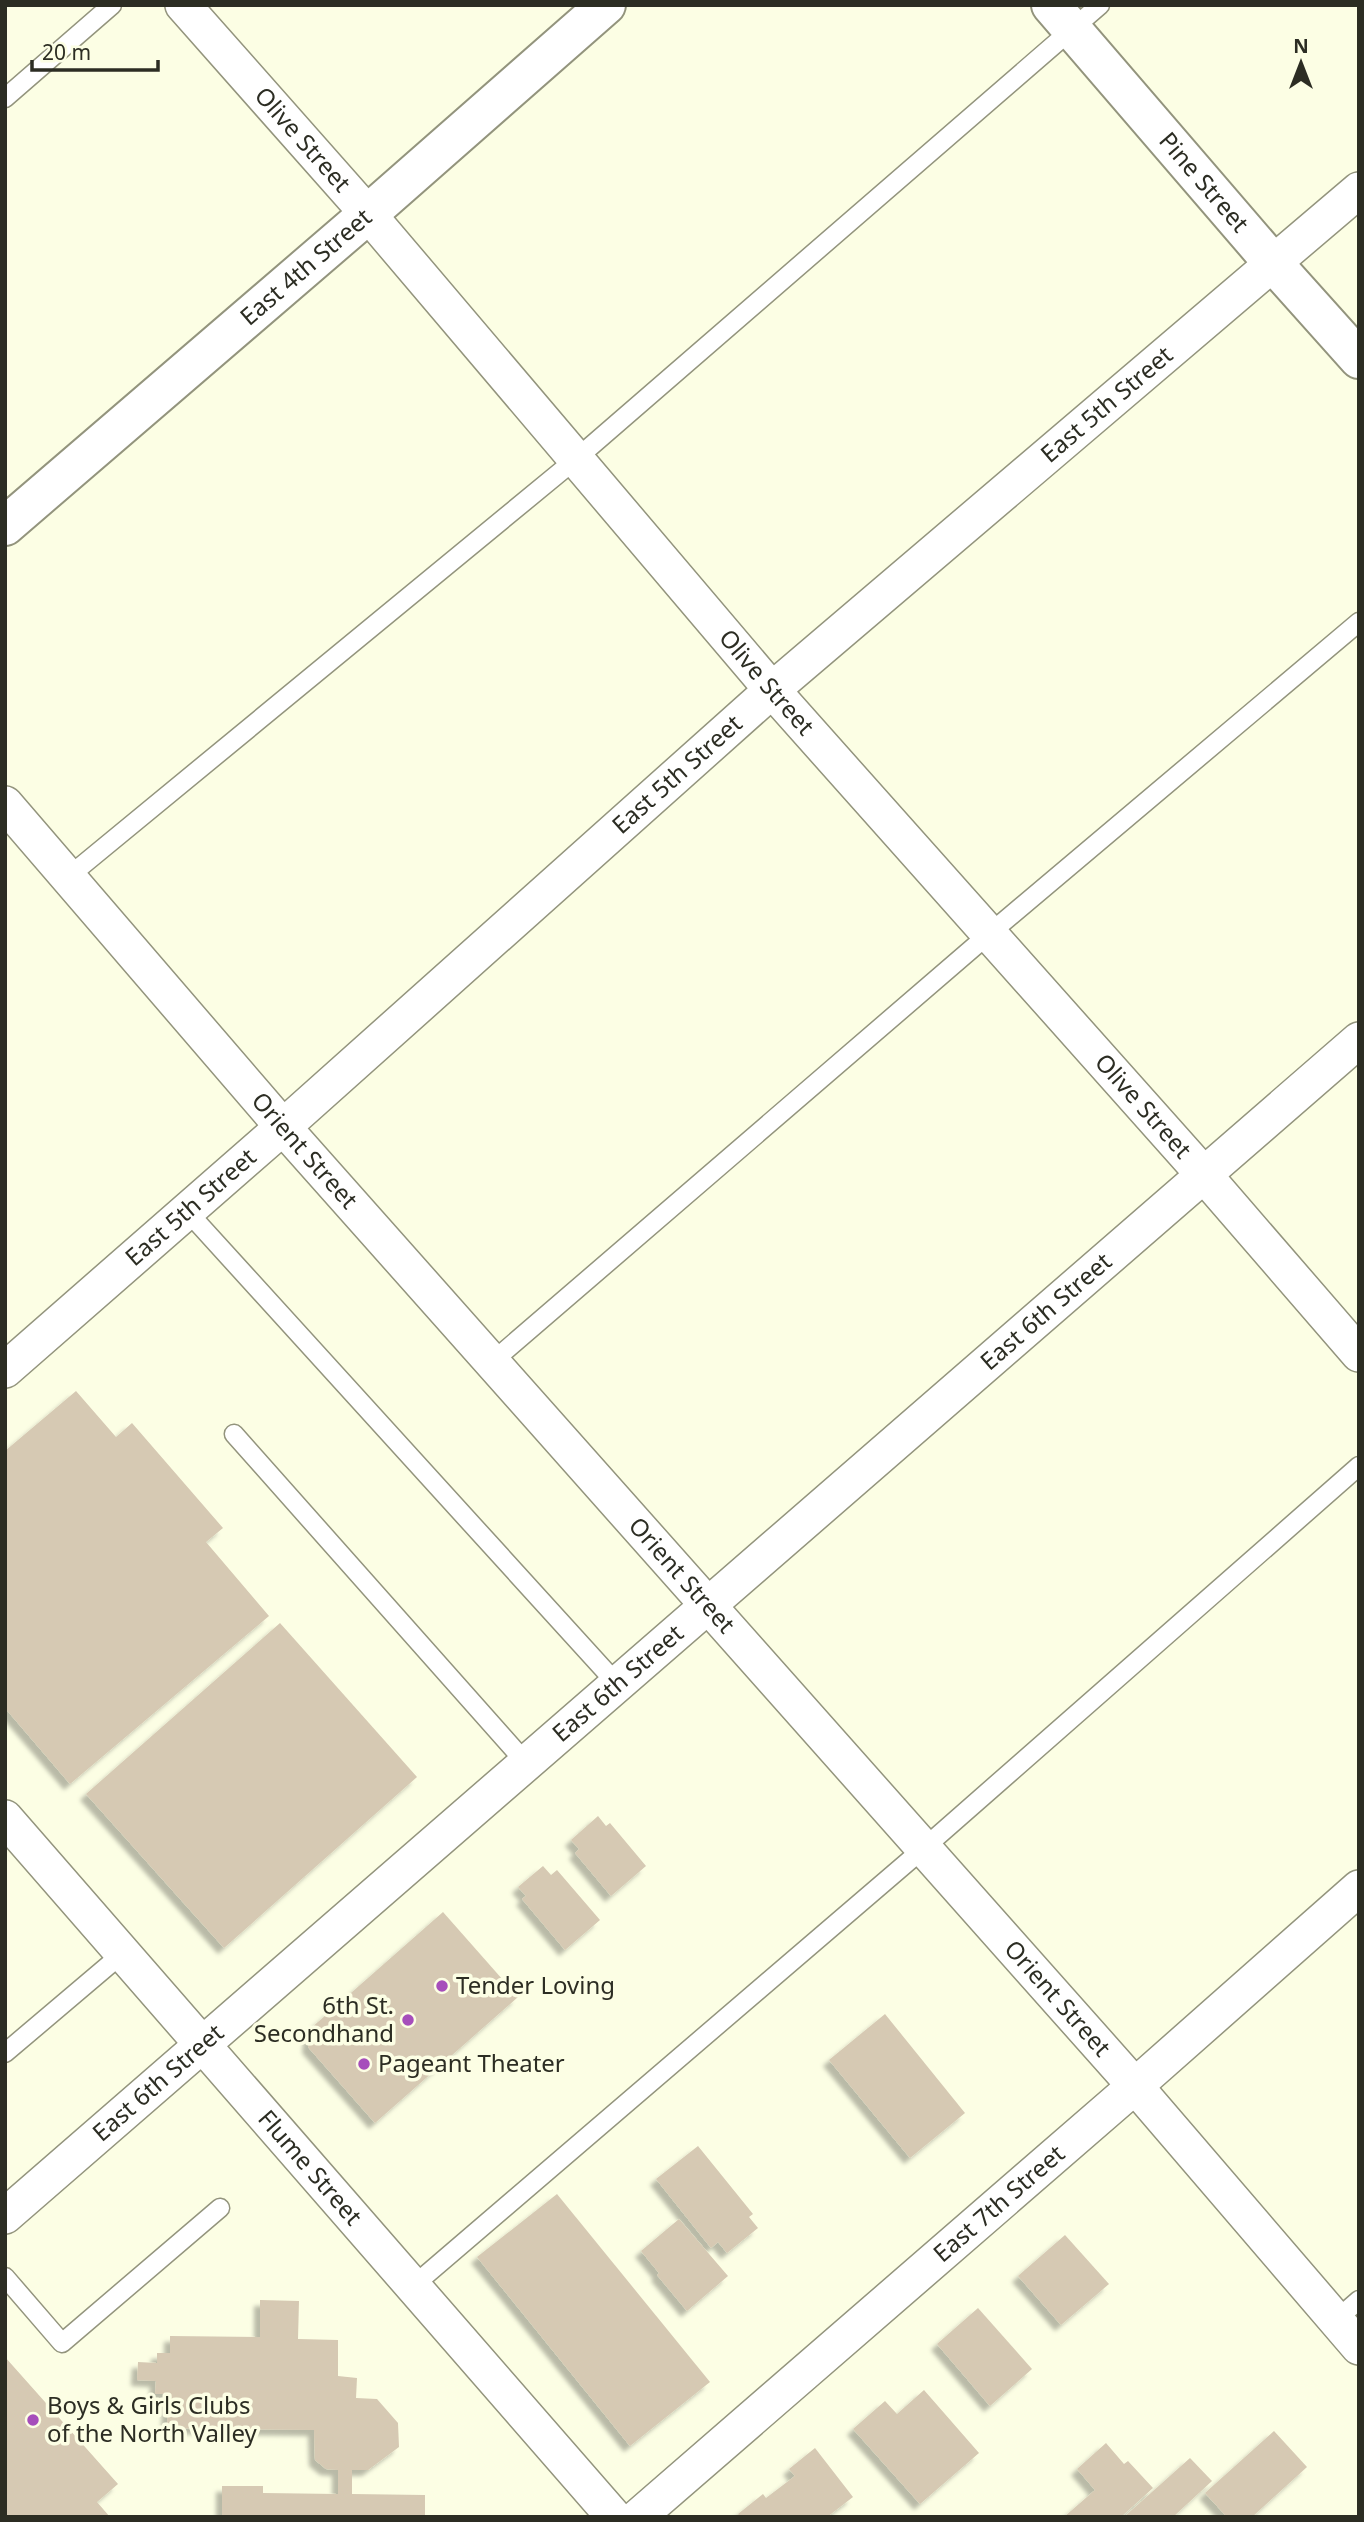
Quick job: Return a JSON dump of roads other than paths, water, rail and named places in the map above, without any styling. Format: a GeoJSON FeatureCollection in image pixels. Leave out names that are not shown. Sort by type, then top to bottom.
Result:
{"type":"FeatureCollection","features":[{"type":"Feature","properties":{"kind":"street","name":"Olive Street"},"geometry":{"type":"LineString","coordinates":[[183,5],[368,214],[772,690],[1205,1176],[1359,1354]]}},
{"type":"Feature","properties":{"kind":"street","name":"East 4th Street"},"geometry":{"type":"LineString","coordinates":[[5,526],[606,5]]}},
{"type":"Feature","properties":{"kind":"street","name":"Pine Street"},"geometry":{"type":"LineString","coordinates":[[1062,18],[1359,359]]}},
{"type":"Feature","properties":{"kind":"street","name":"East 5th Street"},"geometry":{"type":"LineString","coordinates":[[5,1370],[284,1127],[772,690],[1359,190]]}},
{"type":"Feature","properties":{"kind":"street","name":"Orient Street"},"geometry":{"type":"LineString","coordinates":[[5,804],[284,1127],[1135,2086],[1347,2310],[1359,2347]]}},
{"type":"Feature","properties":{"kind":"street","name":"East 6th Street"},"geometry":{"type":"LineString","coordinates":[[5,2216],[1359,1040]]}},
{"type":"Feature","properties":{"kind":"street","name":"Flume Street"},"geometry":{"type":"LineString","coordinates":[[5,1818],[614,2517]]}},
{"type":"Feature","properties":{"kind":"street","name":"East 7th Street"},"geometry":{"type":"LineString","coordinates":[[638,2517],[1359,1888]]}},
{"type":"Feature","properties":{"kind":"lane"},"geometry":{"type":"LineString","coordinates":[[5,98],[112,5]]}},
{"type":"Feature","properties":{"kind":"lane"},"geometry":{"type":"LineString","coordinates":[[68,877],[576,459],[1062,18],[1100,5]]}},
{"type":"Feature","properties":{"kind":"lane"},"geometry":{"type":"LineString","coordinates":[[492,1362],[989,934],[1359,622]]}},
{"type":"Feature","properties":{"kind":"lane"},"geometry":{"type":"LineString","coordinates":[[187,1211],[618,1685]]}},
{"type":"Feature","properties":{"kind":"lane"},"geometry":{"type":"LineString","coordinates":[[234,1434],[527,1764]]}},
{"type":"Feature","properties":{"kind":"lane"},"geometry":{"type":"LineString","coordinates":[[413,2286],[924,1848],[1359,1466]]}},
{"type":"Feature","properties":{"kind":"lane"},"geometry":{"type":"LineString","coordinates":[[5,2053],[124,1953]]}},
{"type":"Feature","properties":{"kind":"lane"},"geometry":{"type":"LineString","coordinates":[[5,2277],[62,2343],[220,2208]]}},
{"type":"Feature","properties":{"kind":"place","name":"Tender Loving"},"geometry":{"type":"Point","coordinates":[442,1986]}},
{"type":"Feature","properties":{"kind":"place","name":"6th St. Secondhand"},"geometry":{"type":"Point","coordinates":[408,2020]}},
{"type":"Feature","properties":{"kind":"place","name":"Pageant Theater"},"geometry":{"type":"Point","coordinates":[364,2064]}},
{"type":"Feature","properties":{"kind":"place","name":"Boys & Girls Clubs of the North Valley"},"geometry":{"type":"Point","coordinates":[33,2420]}}]}
